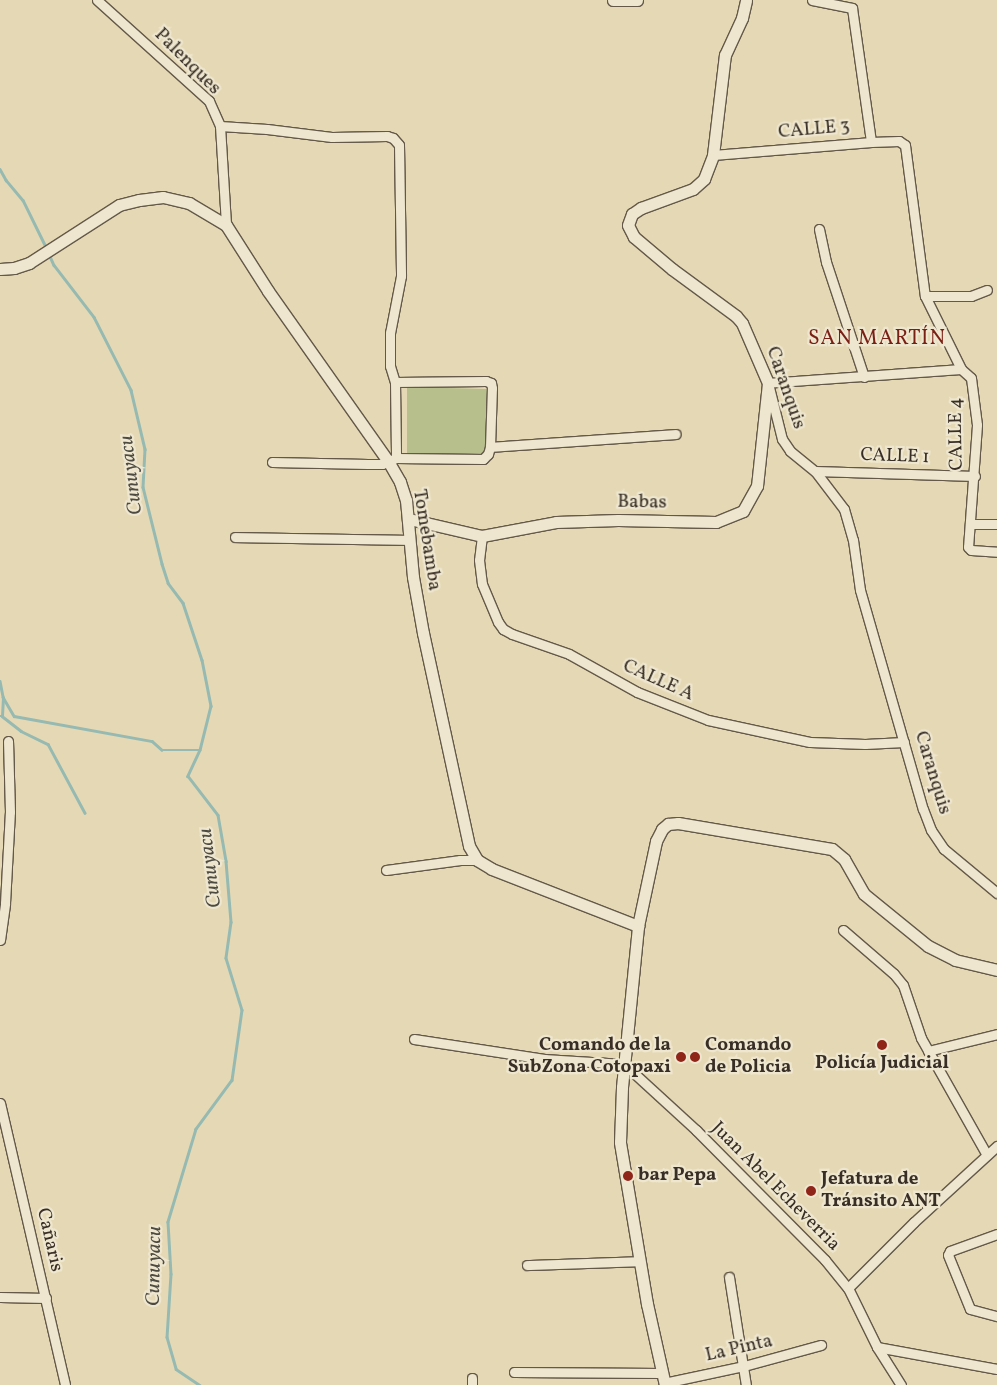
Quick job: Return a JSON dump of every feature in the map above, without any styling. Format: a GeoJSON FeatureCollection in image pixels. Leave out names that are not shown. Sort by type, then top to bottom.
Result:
{"type":"FeatureCollection","features":[{"type":"Feature","properties":{"kind":"street","name":"Palenques"},"geometry":{"type":"LineString","coordinates":[[97,0],[209,102],[220,126],[226,225]]}},
{"type":"Feature","properties":{"kind":"street"},"geometry":{"type":"LineString","coordinates":[[613,0],[637,0]]}},
{"type":"Feature","properties":{"kind":"street","name":"Caranquis"},"geometry":{"type":"LineString","coordinates":[[746,0],[742,18],[725,55],[713,156],[704,179],[699,185],[679,195],[641,208],[632,214],[628,225],[634,237],[672,269],[736,316],[742,323],[768,383],[782,439],[790,451],[815,471],[844,509],[849,524],[860,590],[931,830],[944,849],[997,893]]}},
{"type":"Feature","properties":{"kind":"street"},"geometry":{"type":"LineString","coordinates":[[812,0],[852,8],[871,142]]}},
{"type":"Feature","properties":{"kind":"street"},"geometry":{"type":"LineString","coordinates":[[220,126],[286,130],[332,137],[387,136],[393,138],[399,145],[401,276],[390,333],[390,366],[395,382],[392,459]]}},
{"type":"Feature","properties":{"kind":"street","name":"CALLE 3"},"geometry":{"type":"LineString","coordinates":[[713,156],[900,141],[905,145],[907,157]]}},
{"type":"Feature","properties":{"kind":"street","name":"CALLE 4"},"geometry":{"type":"LineString","coordinates":[[907,157],[925,296],[961,369],[971,378],[977,425],[975,476],[968,544],[971,550],[997,552]]}},
{"type":"Feature","properties":{"kind":"street","name":"Tomebamba"},"geometry":{"type":"LineString","coordinates":[[0,269],[14,268],[29,263],[119,205],[138,200],[163,197],[189,203],[226,225],[268,292],[392,459],[400,482],[408,519],[413,577],[423,633],[469,846],[477,860]]}},
{"type":"Feature","properties":{"kind":"street"},"geometry":{"type":"LineString","coordinates":[[819,229],[826,262],[864,377]]}},
{"type":"Feature","properties":{"kind":"street"},"geometry":{"type":"LineString","coordinates":[[925,296],[971,296],[987,290]]}},
{"type":"Feature","properties":{"kind":"street"},"geometry":{"type":"LineString","coordinates":[[768,383],[961,369]]}},
{"type":"Feature","properties":{"kind":"street"},"geometry":{"type":"LineString","coordinates":[[272,462],[382,464],[392,459],[479,460],[486,457],[490,447],[492,388],[490,383],[486,381],[395,382]]}},
{"type":"Feature","properties":{"kind":"street","name":"Babas"},"geometry":{"type":"LineString","coordinates":[[408,519],[482,536],[556,522],[618,520],[716,522],[729,519],[743,511],[756,486],[768,383]]}},
{"type":"Feature","properties":{"kind":"street"},"geometry":{"type":"LineString","coordinates":[[490,447],[676,434]]}},
{"type":"Feature","properties":{"kind":"street","name":"CALLE 1"},"geometry":{"type":"LineString","coordinates":[[815,471],[975,476]]}},
{"type":"Feature","properties":{"kind":"street"},"geometry":{"type":"LineString","coordinates":[[970,524],[997,524]]}},
{"type":"Feature","properties":{"kind":"street","name":"CALLE A"},"geometry":{"type":"LineString","coordinates":[[482,536],[480,560],[482,584],[498,622],[503,629],[512,634],[569,654],[637,692],[708,720],[810,742],[848,744],[904,742]]}},
{"type":"Feature","properties":{"kind":"street"},"geometry":{"type":"LineString","coordinates":[[235,537],[409,540]]}},
{"type":"Feature","properties":{"kind":"street"},"geometry":{"type":"LineString","coordinates":[[0,940],[5,903],[10,812],[8,741]]}},
{"type":"Feature","properties":{"kind":"street"},"geometry":{"type":"LineString","coordinates":[[663,1380],[620,1142],[624,1064],[638,926],[656,841],[662,829],[668,824],[678,823],[832,850],[844,860],[864,894],[928,946],[955,960],[997,970]]}},
{"type":"Feature","properties":{"kind":"street"},"geometry":{"type":"LineString","coordinates":[[386,870],[460,860],[477,860],[492,869],[638,926]]}},
{"type":"Feature","properties":{"kind":"street"},"geometry":{"type":"LineString","coordinates":[[842,930],[894,974],[903,986],[921,1038],[987,1156]]}},
{"type":"Feature","properties":{"kind":"street"},"geometry":{"type":"LineString","coordinates":[[928,1051],[997,1034]]}},
{"type":"Feature","properties":{"kind":"street"},"geometry":{"type":"LineString","coordinates":[[414,1039],[544,1059],[624,1064]]}},
{"type":"Feature","properties":{"kind":"street","name":"Juan Abel Echeverria"},"geometry":{"type":"LineString","coordinates":[[624,1064],[650,1086],[792,1224],[838,1274],[848,1288],[877,1347],[901,1385]]}},
{"type":"Feature","properties":{"kind":"street","name":"Cañaris"},"geometry":{"type":"LineString","coordinates":[[0,1103],[65,1385]]}},
{"type":"Feature","properties":{"kind":"street"},"geometry":{"type":"LineString","coordinates":[[848,1288],[914,1222],[997,1146]]}},
{"type":"Feature","properties":{"kind":"street"},"geometry":{"type":"LineString","coordinates":[[997,1234],[950,1251],[948,1255],[970,1309],[997,1316]]}},
{"type":"Feature","properties":{"kind":"street"},"geometry":{"type":"LineString","coordinates":[[527,1266],[640,1261]]}},
{"type":"Feature","properties":{"kind":"street"},"geometry":{"type":"LineString","coordinates":[[730,1277],[746,1385]]}},
{"type":"Feature","properties":{"kind":"street"},"geometry":{"type":"LineString","coordinates":[[0,1297],[46,1298]]}},
{"type":"Feature","properties":{"kind":"street","name":"La Pinta"},"geometry":{"type":"LineString","coordinates":[[514,1372],[663,1380],[744,1366],[821,1345]]}},
{"type":"Feature","properties":{"kind":"street"},"geometry":{"type":"LineString","coordinates":[[877,1347],[997,1369]]}},
{"type":"Feature","properties":{"kind":"green space"},"geometry":{"type":"Polygon","coordinates":[[[407,387],[487,389],[485,457],[407,460],[407,387]]]}},
{"type":"Feature","properties":{"kind":"waterway","name":"Cunuyacu"},"geometry":{"type":"LineString","coordinates":[[0,169],[6,180],[23,200],[46,247]]}},
{"type":"Feature","properties":{"kind":"waterway","name":"Cunuyacu"},"geometry":{"type":"LineString","coordinates":[[49,254],[54,265],[94,317],[131,390],[145,449],[143,487],[162,564],[168,583],[183,603],[202,660],[211,706],[200,750],[188,776],[218,815],[226,861],[231,922],[226,958],[242,1010],[232,1080],[196,1129],[168,1222],[171,1274],[167,1337],[176,1369],[200,1385]]}},
{"type":"Feature","properties":{"kind":"waterway"},"geometry":{"type":"LineString","coordinates":[[0,681],[3,697],[14,716],[152,741],[162,750],[200,750]]}},
{"type":"Feature","properties":{"kind":"waterway"},"geometry":{"type":"LineString","coordinates":[[0,716],[2,716],[3,698]]}},
{"type":"Feature","properties":{"kind":"waterway"},"geometry":{"type":"LineString","coordinates":[[2,716],[21,731],[48,744],[85,813]]}},
{"type":"Feature","properties":{"kind":"place","name":"Policía Judicial"},"geometry":{"type":"Point","coordinates":[882,1045]}},
{"type":"Feature","properties":{"kind":"place","name":"Comando de la SubZona Cotopaxi"},"geometry":{"type":"Point","coordinates":[681,1057]}},
{"type":"Feature","properties":{"kind":"place","name":"Comando de Policia"},"geometry":{"type":"Point","coordinates":[695,1057]}},
{"type":"Feature","properties":{"kind":"place","name":"bar Pepa"},"geometry":{"type":"Point","coordinates":[628,1176]}},
{"type":"Feature","properties":{"kind":"place","name":"Jefatura de Tránsito ANT"},"geometry":{"type":"Point","coordinates":[811,1191]}},
{"type":"Feature","properties":{"kind":"district","name":"SAN MARTÍN"},"geometry":{"type":"Point","coordinates":[877,339]}}]}
